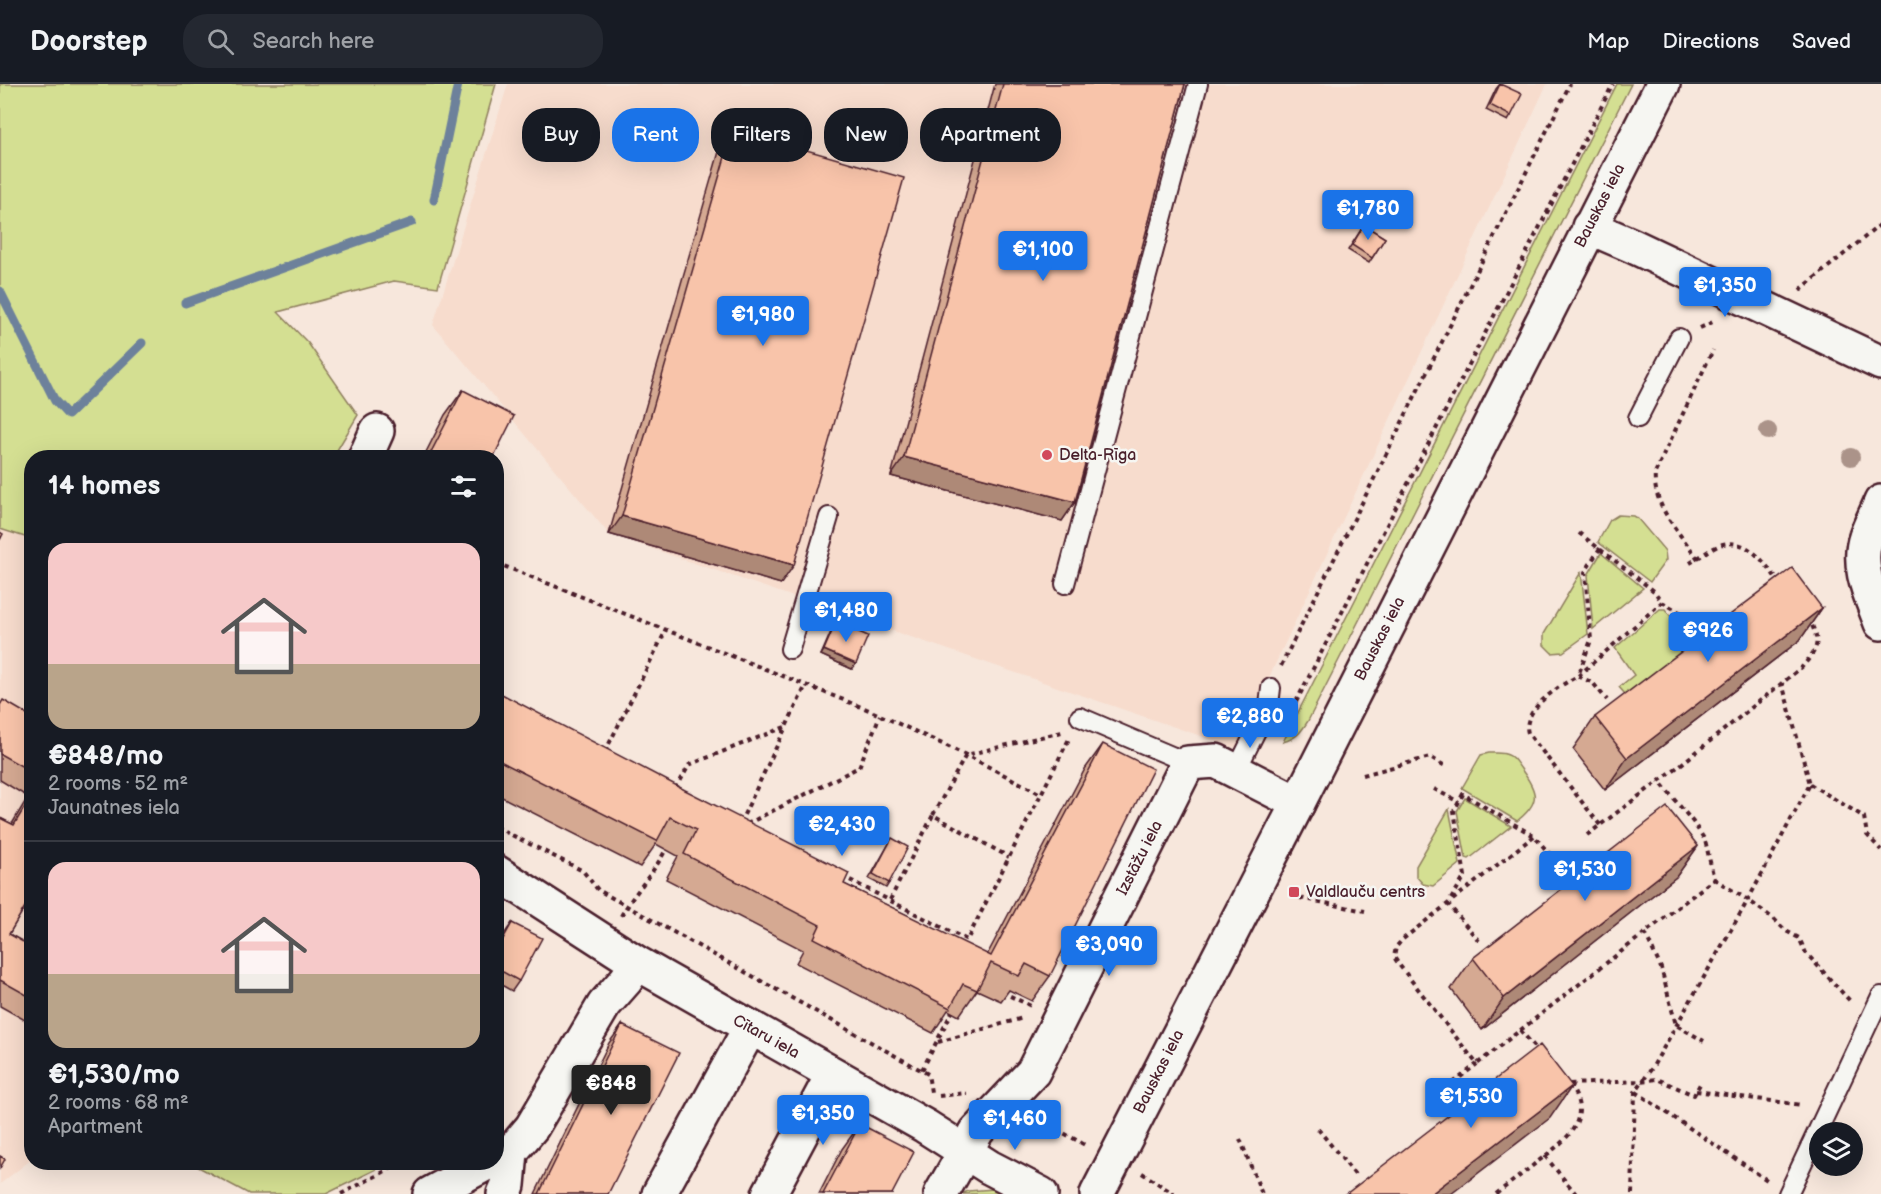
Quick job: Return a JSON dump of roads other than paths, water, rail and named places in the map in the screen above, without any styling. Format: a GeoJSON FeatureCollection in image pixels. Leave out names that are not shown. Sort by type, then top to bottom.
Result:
{"type":"FeatureCollection","features":[{"type":"Feature","properties":{"kind":"street","name":"Bauskas iela"},"geometry":{"type":"LineString","coordinates":[[1097,1194],[1663,84]]}},
{"type":"Feature","properties":{"kind":"street"},"geometry":{"type":"LineString","coordinates":[[1589,227],[1881,363]]}},
{"type":"Feature","properties":{"kind":"street"},"geometry":{"type":"LineString","coordinates":[[1881,502],[1865,538],[1862,560],[1867,585],[1881,623]]}},
{"type":"Feature","properties":{"kind":"street"},"geometry":{"type":"LineString","coordinates":[[1188,763],[1216,761],[1298,803]]}},
{"type":"Feature","properties":{"kind":"street","name":"Izstāžu iela"},"geometry":{"type":"LineString","coordinates":[[941,1194],[976,1131],[1008,1101],[1033,1072],[1048,1018],[1188,763]]}},
{"type":"Feature","properties":{"kind":"street","name":"Cītaru iela"},"geometry":{"type":"LineString","coordinates":[[504,877],[637,963],[1041,1194]]}},
{"type":"Feature","properties":{"kind":"street"},"geometry":{"type":"LineString","coordinates":[[504,1153],[532,1127],[604,1005],[626,980],[637,963]]}},
{"type":"Feature","properties":{"kind":"street"},"geometry":{"type":"LineString","coordinates":[[659,1194],[750,1028]]}},
{"type":"Feature","properties":{"kind":"street"},"geometry":{"type":"LineString","coordinates":[[769,1194],[833,1074]]}},
{"type":"Feature","properties":{"kind":"street"},"geometry":{"type":"LineString","coordinates":[[430,1194],[476,1170]]}},
{"type":"Feature","properties":{"kind":"street"},"geometry":{"type":"LineString","coordinates":[[503,1170],[508,1185],[504,1194]]}},
{"type":"Feature","properties":{"kind":"lane"},"geometry":{"type":"LineString","coordinates":[[1065,584],[1198,84]]}},
{"type":"Feature","properties":{"kind":"lane"},"geometry":{"type":"LineString","coordinates":[[1638,418],[1679,338]]}},
{"type":"Feature","properties":{"kind":"lane"},"geometry":{"type":"LineString","coordinates":[[790,649],[829,517]]}},
{"type":"Feature","properties":{"kind":"lane"},"geometry":{"type":"LineString","coordinates":[[1236,771],[1269,705],[1270,688]]}},
{"type":"Feature","properties":{"kind":"lane"},"geometry":{"type":"LineString","coordinates":[[1080,717],[1188,763]]}},
{"type":"Feature","properties":{"kind":"lane"},"geometry":{"type":"LineString","coordinates":[[1788,1194],[1881,996]]}},
{"type":"Feature","properties":{"kind":"waterway"},"geometry":{"type":"LineString","coordinates":[[434,200],[458,84]]}},
{"type":"Feature","properties":{"kind":"waterway"},"geometry":{"type":"LineString","coordinates":[[185,303],[412,222]]}},
{"type":"Feature","properties":{"kind":"waterway"},"geometry":{"type":"LineString","coordinates":[[0,291],[55,401],[68,415],[142,343]]}},
{"type":"Feature","properties":{"kind":"place","name":"Delta-Rīga"},"geometry":{"type":"Point","coordinates":[1047,455]}},
{"type":"Feature","properties":{"kind":"place","name":"Valdlauču centrs"},"geometry":{"type":"Point","coordinates":[1294,892]}}]}
